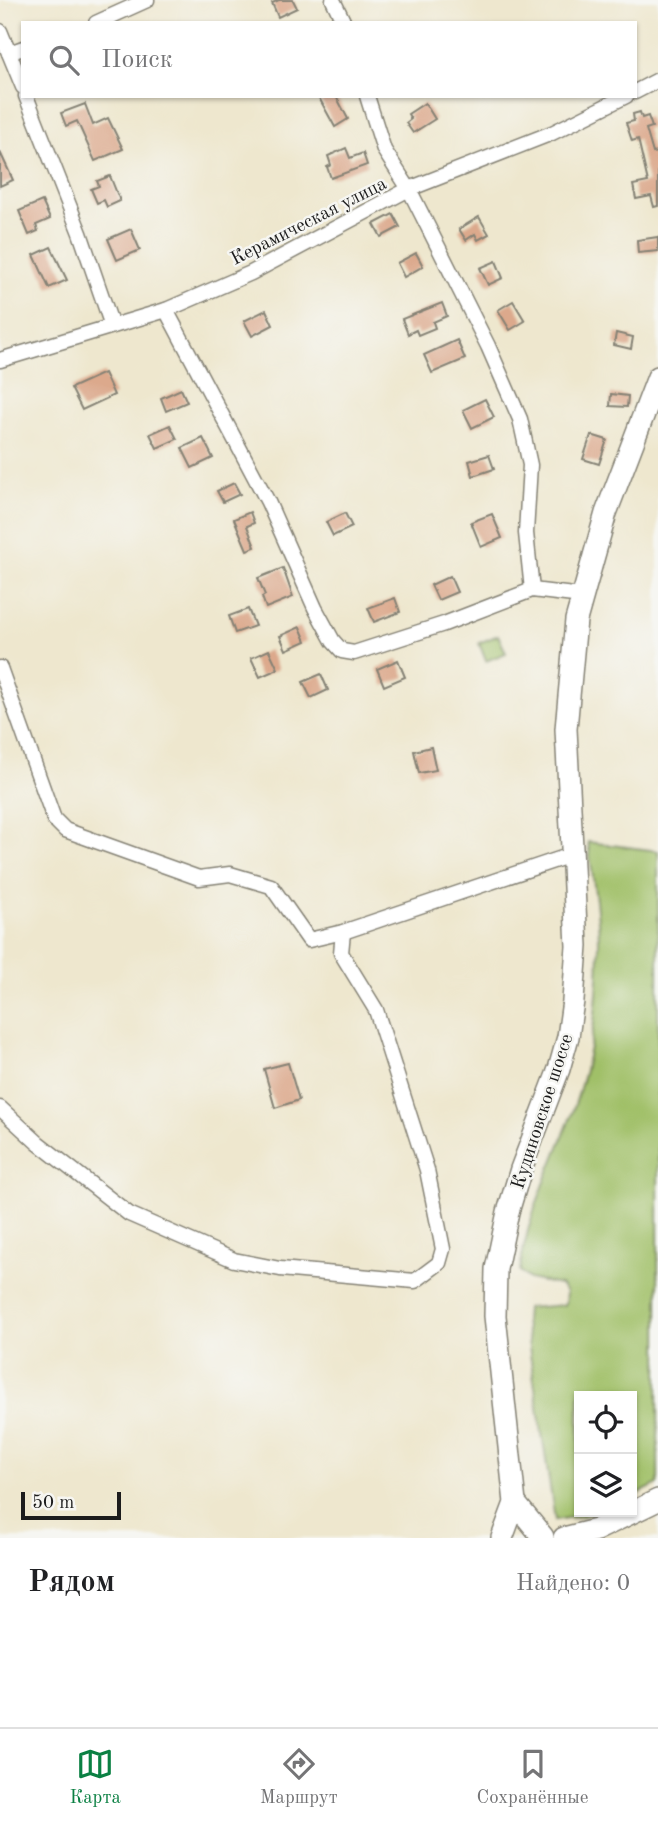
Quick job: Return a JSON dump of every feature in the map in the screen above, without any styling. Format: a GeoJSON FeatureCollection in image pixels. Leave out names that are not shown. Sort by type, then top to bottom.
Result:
{"type":"FeatureCollection","features":[{"type":"Feature","properties":{"kind":"main road","name":"Кудиновское шоссе"},"geometry":{"type":"LineString","coordinates":[[502,1538],[515,1503],[495,1316],[496,1269],[514,1190],[559,1069],[568,1037],[573,1001],[577,946],[566,729],[574,631],[606,513],[658,377]]}},
{"type":"Feature","properties":{"kind":"main road"},"geometry":{"type":"LineString","coordinates":[[514,1538],[522,1535],[552,1538],[596,1530],[658,1500]]}},
{"type":"Feature","properties":{"kind":"main road"},"geometry":{"type":"LineString","coordinates":[[515,1503],[552,1538]]}},
{"type":"Feature","properties":{"kind":"street"},"geometry":{"type":"LineString","coordinates":[[101,21],[148,0]]}},
{"type":"Feature","properties":{"kind":"street"},"geometry":{"type":"LineString","coordinates":[[333,0],[343,21]]}},
{"type":"Feature","properties":{"kind":"street"},"geometry":{"type":"LineString","coordinates":[[0,32],[16,50],[21,76]]}},
{"type":"Feature","properties":{"kind":"street"},"geometry":{"type":"LineString","coordinates":[[637,91],[658,80]]}},
{"type":"Feature","properties":{"kind":"street"},"geometry":{"type":"LineString","coordinates":[[27,98],[80,233],[112,326]]}},
{"type":"Feature","properties":{"kind":"street"},"geometry":{"type":"LineString","coordinates":[[368,98],[384,150],[409,189],[488,346],[520,419],[530,466],[526,533],[532,590]]}},
{"type":"Feature","properties":{"kind":"street","name":"Керамическая улица"},"geometry":{"type":"LineString","coordinates":[[0,360],[166,310],[251,273],[409,189],[552,133],[622,98]]}},
{"type":"Feature","properties":{"kind":"street"},"geometry":{"type":"LineString","coordinates":[[166,310],[268,502],[315,608],[333,641],[342,651],[354,653],[444,624],[532,590],[582,596]]}},
{"type":"Feature","properties":{"kind":"street"},"geometry":{"type":"LineString","coordinates":[[0,668],[54,818],[65,830],[199,878],[230,874],[271,886],[309,940],[343,932],[571,855]]}},
{"type":"Feature","properties":{"kind":"street"},"geometry":{"type":"LineString","coordinates":[[0,1108],[38,1143],[129,1214],[234,1261],[280,1269],[415,1281],[439,1263],[443,1249],[427,1170],[376,1010],[341,953],[343,932]]}},
{"type":"Feature","properties":{"kind":"green space"},"geometry":{"type":"Polygon","coordinates":[[[498,635],[506,653],[486,661],[479,643],[498,635]]]}},
{"type":"Feature","properties":{"kind":"green space"},"geometry":{"type":"Polygon","coordinates":[[[588,842],[658,851],[658,1484],[637,1494],[637,1391],[574,1391],[574,1517],[555,1520],[525,1321],[526,1308],[565,1305],[566,1292],[560,1285],[529,1279],[520,1271],[529,1225],[571,1117],[592,1038],[598,981],[597,905],[588,842]]]}},
{"type":"Feature","properties":{"kind":"building"},"geometry":{"type":"Polygon","coordinates":[[[293,0],[297,8],[278,17],[272,3],[293,0]]]}},
{"type":"Feature","properties":{"kind":"building"},"geometry":{"type":"Polygon","coordinates":[[[319,98],[337,98],[348,119],[335,127],[319,98]]]}},
{"type":"Feature","properties":{"kind":"building"},"geometry":{"type":"Polygon","coordinates":[[[425,103],[435,119],[413,133],[406,123],[411,119],[408,114],[425,103]]]}},
{"type":"Feature","properties":{"kind":"building"},"geometry":{"type":"Polygon","coordinates":[[[85,104],[93,125],[108,118],[123,149],[95,161],[77,121],[66,126],[61,113],[85,104]]]}},
{"type":"Feature","properties":{"kind":"building"},"geometry":{"type":"Polygon","coordinates":[[[640,112],[642,118],[648,116],[652,127],[646,129],[653,153],[658,152],[658,206],[654,207],[651,196],[636,199],[633,185],[648,182],[638,139],[632,141],[626,123],[634,121],[633,114],[640,112]]]}},
{"type":"Feature","properties":{"kind":"building"},"geometry":{"type":"Polygon","coordinates":[[[346,148],[350,158],[363,153],[367,165],[331,178],[327,167],[331,165],[328,156],[346,148]]]}},
{"type":"Feature","properties":{"kind":"building"},"geometry":{"type":"Polygon","coordinates":[[[0,152],[13,180],[0,186],[0,152]]]}},
{"type":"Feature","properties":{"kind":"building"},"geometry":{"type":"Polygon","coordinates":[[[110,176],[120,201],[107,207],[104,200],[97,203],[91,189],[99,186],[97,181],[110,176]]]}},
{"type":"Feature","properties":{"kind":"building"},"geometry":{"type":"Polygon","coordinates":[[[42,201],[50,219],[36,225],[38,231],[29,235],[19,211],[42,201]]]}},
{"type":"Feature","properties":{"kind":"building"},"geometry":{"type":"Polygon","coordinates":[[[393,214],[400,227],[381,237],[374,224],[393,214]]]}},
{"type":"Feature","properties":{"kind":"building"},"geometry":{"type":"Polygon","coordinates":[[[479,217],[489,234],[478,240],[475,234],[466,240],[459,229],[479,217]]]}},
{"type":"Feature","properties":{"kind":"building"},"geometry":{"type":"Polygon","coordinates":[[[131,229],[140,250],[117,260],[108,239],[131,229]]]}},
{"type":"Feature","properties":{"kind":"building"},"geometry":{"type":"Polygon","coordinates":[[[658,237],[658,251],[638,253],[637,240],[658,237]]]}},
{"type":"Feature","properties":{"kind":"building"},"geometry":{"type":"Polygon","coordinates":[[[51,247],[67,280],[49,288],[34,255],[51,247]]]}},
{"type":"Feature","properties":{"kind":"building"},"geometry":{"type":"Polygon","coordinates":[[[416,253],[423,266],[404,277],[397,263],[416,253]]]}},
{"type":"Feature","properties":{"kind":"building"},"geometry":{"type":"Polygon","coordinates":[[[496,261],[503,278],[488,285],[480,268],[496,261]]]}},
{"type":"Feature","properties":{"kind":"building"},"geometry":{"type":"Polygon","coordinates":[[[513,301],[525,321],[510,330],[498,310],[513,301]]]}},
{"type":"Feature","properties":{"kind":"building"},"geometry":{"type":"Polygon","coordinates":[[[442,303],[447,316],[433,322],[435,328],[418,335],[416,330],[408,334],[402,319],[442,303]]]}},
{"type":"Feature","properties":{"kind":"building"},"geometry":{"type":"Polygon","coordinates":[[[266,310],[273,325],[252,336],[244,321],[266,310]]]}},
{"type":"Feature","properties":{"kind":"building"},"geometry":{"type":"Polygon","coordinates":[[[616,333],[633,337],[631,349],[614,345],[616,333]]]}},
{"type":"Feature","properties":{"kind":"building"},"geometry":{"type":"Polygon","coordinates":[[[457,340],[465,359],[432,373],[424,355],[457,340]]]}},
{"type":"Feature","properties":{"kind":"building"},"geometry":{"type":"Polygon","coordinates":[[[104,373],[114,395],[82,410],[71,388],[104,373]]]}},
{"type":"Feature","properties":{"kind":"building"},"geometry":{"type":"Polygon","coordinates":[[[181,389],[187,402],[166,411],[161,398],[181,389]]]}},
{"type":"Feature","properties":{"kind":"building"},"geometry":{"type":"Polygon","coordinates":[[[611,394],[628,396],[627,407],[610,406],[611,394]]]}},
{"type":"Feature","properties":{"kind":"building"},"geometry":{"type":"Polygon","coordinates":[[[485,399],[494,417],[472,428],[463,410],[485,399]]]}},
{"type":"Feature","properties":{"kind":"building"},"geometry":{"type":"Polygon","coordinates":[[[170,425],[177,439],[157,448],[150,434],[170,425]]]}},
{"type":"Feature","properties":{"kind":"building"},"geometry":{"type":"Polygon","coordinates":[[[591,435],[607,440],[599,464],[583,459],[591,435]]]}},
{"type":"Feature","properties":{"kind":"building"},"geometry":{"type":"Polygon","coordinates":[[[203,438],[213,458],[192,468],[182,448],[203,438]]]}},
{"type":"Feature","properties":{"kind":"building"},"geometry":{"type":"Polygon","coordinates":[[[489,455],[494,469],[473,476],[469,461],[489,455]]]}},
{"type":"Feature","properties":{"kind":"building"},"geometry":{"type":"Polygon","coordinates":[[[234,483],[240,494],[223,502],[217,491],[234,483]]]}},
{"type":"Feature","properties":{"kind":"building"},"geometry":{"type":"Polygon","coordinates":[[[250,512],[254,523],[247,526],[255,547],[247,550],[234,519],[250,512]]]}},
{"type":"Feature","properties":{"kind":"building"},"geometry":{"type":"Polygon","coordinates":[[[345,513],[352,527],[333,536],[326,522],[345,513]]]}},
{"type":"Feature","properties":{"kind":"building"},"geometry":{"type":"Polygon","coordinates":[[[492,514],[502,538],[481,547],[471,522],[492,514]]]}},
{"type":"Feature","properties":{"kind":"building"},"geometry":{"type":"Polygon","coordinates":[[[283,568],[293,597],[266,608],[262,597],[265,595],[258,578],[283,568]]]}},
{"type":"Feature","properties":{"kind":"building"},"geometry":{"type":"Polygon","coordinates":[[[450,576],[457,592],[438,600],[431,585],[450,576]]]}},
{"type":"Feature","properties":{"kind":"building"},"geometry":{"type":"Polygon","coordinates":[[[395,598],[400,612],[374,622],[368,608],[395,598]]]}},
{"type":"Feature","properties":{"kind":"building"},"geometry":{"type":"Polygon","coordinates":[[[248,609],[255,626],[235,633],[229,616],[248,609]]]}},
{"type":"Feature","properties":{"kind":"building"},"geometry":{"type":"Polygon","coordinates":[[[300,627],[306,641],[286,650],[280,636],[300,627]]]}},
{"type":"Feature","properties":{"kind":"building"},"geometry":{"type":"Polygon","coordinates":[[[269,650],[278,669],[260,677],[251,658],[269,650]]]}},
{"type":"Feature","properties":{"kind":"building"},"geometry":{"type":"Polygon","coordinates":[[[398,660],[405,677],[384,686],[377,669],[398,660]]]}},
{"type":"Feature","properties":{"kind":"building"},"geometry":{"type":"Polygon","coordinates":[[[321,674],[328,690],[311,698],[303,682],[321,674]]]}},
{"type":"Feature","properties":{"kind":"building"},"geometry":{"type":"Polygon","coordinates":[[[431,747],[436,770],[419,773],[414,751],[431,747]]]}},
{"type":"Feature","properties":{"kind":"building"},"geometry":{"type":"Polygon","coordinates":[[[288,1063],[299,1100],[275,1108],[264,1069],[288,1063]]]}}]}
